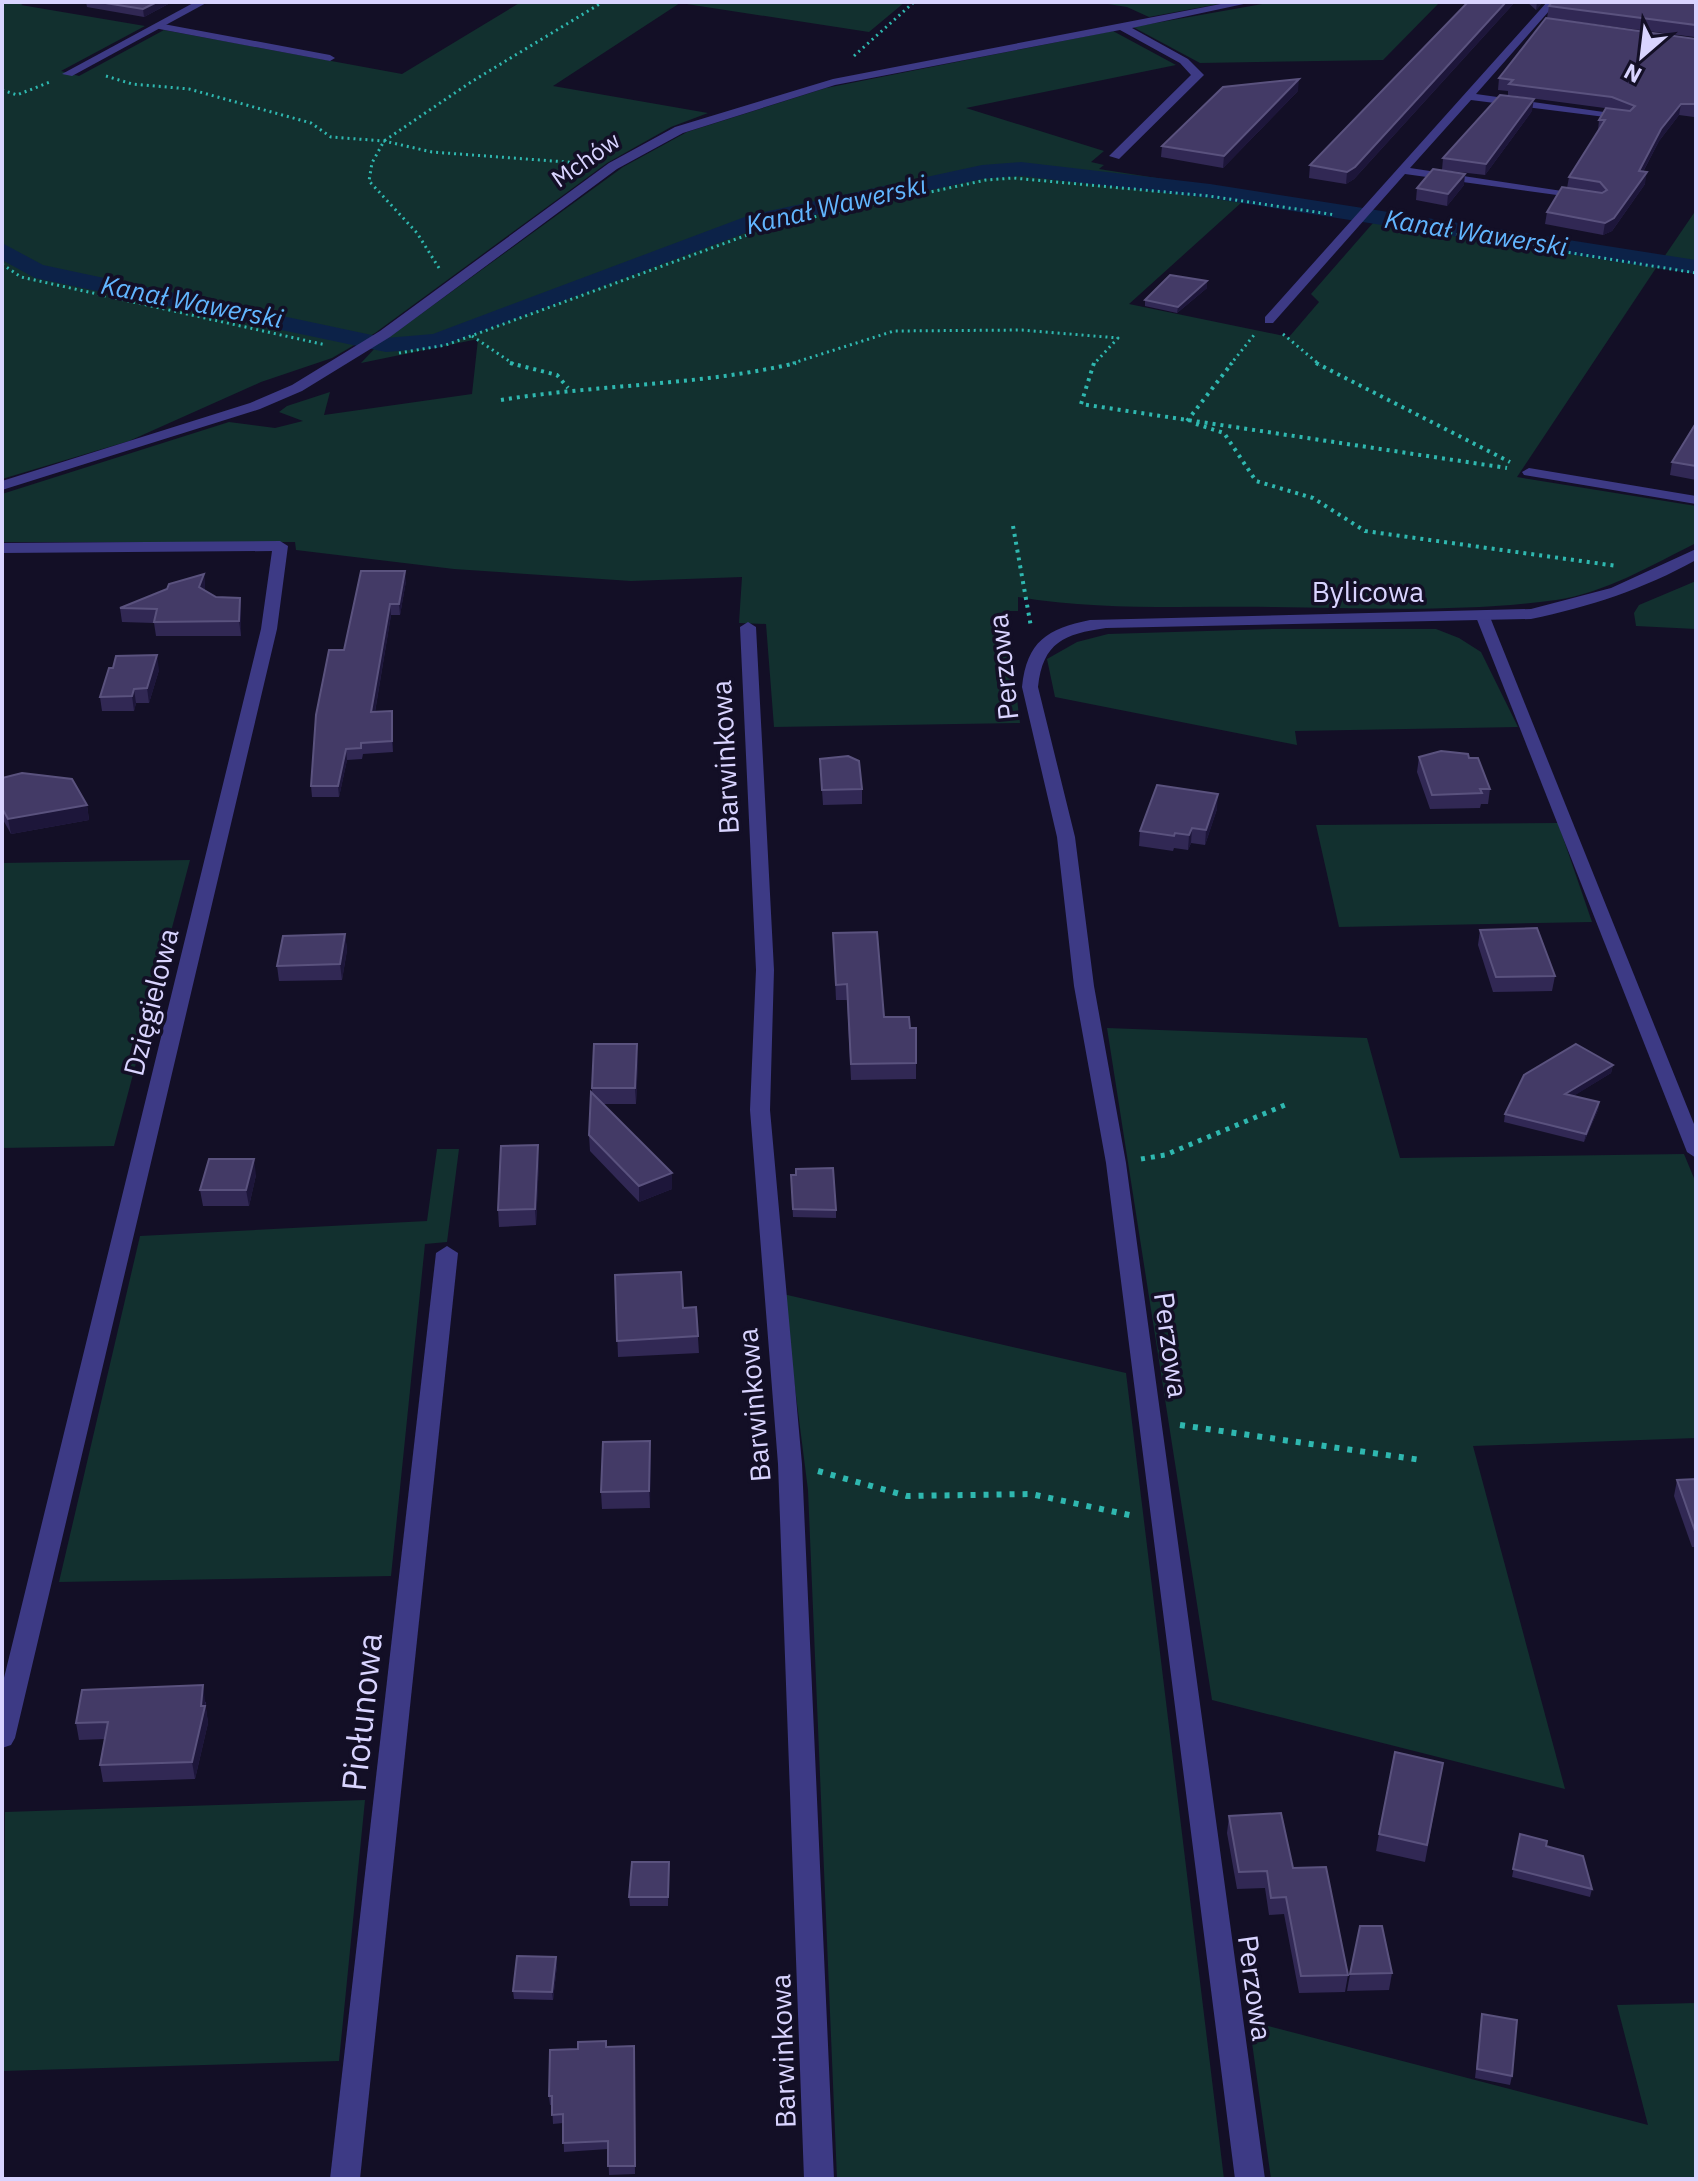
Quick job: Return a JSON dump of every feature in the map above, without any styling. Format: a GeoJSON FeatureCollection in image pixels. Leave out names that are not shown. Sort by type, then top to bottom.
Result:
{"type":"FeatureCollection","features":[{"type":"Feature","properties":{"kind":"street"},"geometry":{"type":"LineString","coordinates":[[68,74],[203,2]]}},
{"type":"Feature","properties":{"kind":"street","name":"Mchów"},"geometry":{"type":"LineString","coordinates":[[2,486],[255,406],[297,388],[385,334],[613,166],[679,130],[831,80],[1248,2]]}},
{"type":"Feature","properties":{"kind":"street"},"geometry":{"type":"LineString","coordinates":[[1115,156],[1198,75],[1184,61],[1121,26]]}},
{"type":"Feature","properties":{"kind":"street","name":"Dzięgielowa"},"geometry":{"type":"LineString","coordinates":[[2,548],[280,546],[269,629],[2,1738]]}},
{"type":"Feature","properties":{"kind":"street","name":"Bylicowa"},"geometry":{"type":"LineString","coordinates":[[1036,653],[1060,633],[1106,623],[1278,617],[1483,617],[1563,609],[1664,573],[1696,554]]}},
{"type":"Feature","properties":{"kind":"street","name":"Barwinkowa"},"geometry":{"type":"LineString","coordinates":[[748,627],[765,970],[760,1110],[790,1464],[819,2179]]}},
{"type":"Feature","properties":{"kind":"street","name":"Perzowa"},"geometry":{"type":"LineString","coordinates":[[1036,653],[1030,663],[1030,687],[1066,837],[1084,986],[1116,1163],[1250,2179]]}},
{"type":"Feature","properties":{"kind":"street","name":"Piołunowa"},"geometry":{"type":"LineString","coordinates":[[345,2179],[447,1253]]}},
{"type":"Feature","properties":{"kind":"lane"},"geometry":{"type":"LineString","coordinates":[[1269,320],[1552,2]]}},
{"type":"Feature","properties":{"kind":"lane"},"geometry":{"type":"LineString","coordinates":[[1534,22],[1548,24]]}},
{"type":"Feature","properties":{"kind":"lane"},"geometry":{"type":"LineString","coordinates":[[158,26],[330,58]]}},
{"type":"Feature","properties":{"kind":"lane"},"geometry":{"type":"LineString","coordinates":[[1468,96],[1625,118]]}},
{"type":"Feature","properties":{"kind":"lane"},"geometry":{"type":"LineString","coordinates":[[1401,170],[1597,200]]}},
{"type":"Feature","properties":{"kind":"lane"},"geometry":{"type":"LineString","coordinates":[[1529,472],[1696,500]]}},
{"type":"Feature","properties":{"kind":"lane"},"geometry":{"type":"LineString","coordinates":[[1483,617],[1696,1152]]}},
{"type":"Feature","properties":{"kind":"path"},"geometry":{"type":"LineString","coordinates":[[450,284],[417,233],[369,181],[372,163],[384,141],[471,82],[603,2]]}},
{"type":"Feature","properties":{"kind":"path"},"geometry":{"type":"LineString","coordinates":[[831,80],[914,2]]}},
{"type":"Feature","properties":{"kind":"path"},"geometry":{"type":"LineString","coordinates":[[80,68],[132,84],[189,89],[311,123],[331,137],[384,141],[432,152],[613,166]]}},
{"type":"Feature","properties":{"kind":"path"},"geometry":{"type":"LineString","coordinates":[[2,90],[17,95],[68,74]]}},
{"type":"Feature","properties":{"kind":"path"},"geometry":{"type":"LineString","coordinates":[[2,264],[21,277],[356,351],[403,353],[446,345],[772,226],[986,180],[1013,178],[1362,214],[1696,273]]}},
{"type":"Feature","properties":{"kind":"path"},"geometry":{"type":"LineString","coordinates":[[1186,420],[1269,320],[1311,360],[1349,383],[1529,472]]}},
{"type":"Feature","properties":{"kind":"path"},"geometry":{"type":"LineString","coordinates":[[501,400],[569,389],[699,382],[794,364],[894,331],[1022,330],[1118,338],[1093,364],[1081,404],[1529,472]]}},
{"type":"Feature","properties":{"kind":"path"},"geometry":{"type":"LineString","coordinates":[[472,336],[496,358],[526,371],[557,375],[569,389]]}},
{"type":"Feature","properties":{"kind":"path"},"geometry":{"type":"LineString","coordinates":[[1186,420],[1224,433],[1256,481],[1313,498],[1365,531],[1664,573]]}},
{"type":"Feature","properties":{"kind":"path","name":"Perzowa"},"geometry":{"type":"LineString","coordinates":[[1013,526],[1036,653]]}},
{"type":"Feature","properties":{"kind":"path"},"geometry":{"type":"LineString","coordinates":[[1116,1163],[1165,1155],[1285,1105]]}},
{"type":"Feature","properties":{"kind":"path"},"geometry":{"type":"LineString","coordinates":[[1150,1421],[1421,1460]]}},
{"type":"Feature","properties":{"kind":"path"},"geometry":{"type":"LineString","coordinates":[[790,1464],[907,1496],[1031,1494],[1161,1522]]}},
{"type":"Feature","properties":{"kind":"green space"},"geometry":{"type":"Polygon","coordinates":[[[2,2],[26,2],[21,5],[145,26],[61,71],[79,76],[164,30],[402,74],[521,2],[905,2],[869,32],[680,3],[553,86],[708,113],[671,127],[607,163],[375,333],[332,358],[261,382],[129,441],[2,479],[2,2]]]}},
{"type":"Feature","properties":{"kind":"green space"},"geometry":{"type":"Polygon","coordinates":[[[1095,2],[1229,2],[1149,17],[1127,7],[1095,2]]]}},
{"type":"Feature","properties":{"kind":"green space"},"geometry":{"type":"Polygon","coordinates":[[[1273,2],[1440,2],[1383,60],[1200,63],[1133,27],[1273,2]]]}},
{"type":"Feature","properties":{"kind":"green space"},"geometry":{"type":"Polygon","coordinates":[[[1113,31],[1176,65],[966,108],[1104,151],[1091,162],[1104,165],[1099,169],[1664,257],[1696,210],[1696,273],[1656,268],[1517,477],[1696,506],[1696,543],[1592,591],[1556,600],[1485,607],[1145,607],[1018,597],[1018,611],[1006,611],[1020,723],[774,727],[766,624],[739,623],[742,577],[631,581],[454,569],[296,550],[295,542],[2,542],[2,494],[229,422],[275,428],[303,421],[279,412],[287,406],[330,392],[324,415],[472,394],[478,339],[361,363],[377,346],[623,167],[687,132],[826,88],[1113,31]],[[1242,202],[1129,304],[1289,337],[1319,302],[1311,294],[1373,223],[1242,202]]]}},
{"type":"Feature","properties":{"kind":"green space"},"geometry":{"type":"Polygon","coordinates":[[[1696,581],[1696,629],[1636,626],[1634,613],[1639,605],[1696,581]]]}},
{"type":"Feature","properties":{"kind":"green space"},"geometry":{"type":"Polygon","coordinates":[[[1274,629],[1436,629],[1459,638],[1481,652],[1518,727],[1295,731],[1297,745],[1055,697],[1047,659],[1077,642],[1108,634],[1274,629]]]}},
{"type":"Feature","properties":{"kind":"green space"},"geometry":{"type":"Polygon","coordinates":[[[1558,823],[1592,922],[1339,927],[1316,825],[1558,823]]]}},
{"type":"Feature","properties":{"kind":"green space"},"geometry":{"type":"Polygon","coordinates":[[[190,860],[114,1146],[2,1148],[2,863],[190,860]]]}},
{"type":"Feature","properties":{"kind":"green space"},"geometry":{"type":"Polygon","coordinates":[[[1107,1028],[1367,1038],[1400,1158],[1684,1154],[1696,1183],[1696,1438],[1473,1446],[1565,1789],[1212,1700],[1107,1028]]]}},
{"type":"Feature","properties":{"kind":"green space"},"geometry":{"type":"Polygon","coordinates":[[[437,1149],[459,1149],[447,1242],[425,1244],[391,1576],[59,1582],[140,1236],[427,1221],[437,1149]]]}},
{"type":"Feature","properties":{"kind":"green space"},"geometry":{"type":"Polygon","coordinates":[[[783,1294],[1126,1373],[1224,2179],[837,2179],[808,1490],[783,1294]]]}},
{"type":"Feature","properties":{"kind":"green space"},"geometry":{"type":"Polygon","coordinates":[[[365,1800],[339,2061],[2,2071],[5,1812],[365,1800]]]}},
{"type":"Feature","properties":{"kind":"green space"},"geometry":{"type":"Polygon","coordinates":[[[1696,2003],[1696,2179],[1271,2179],[1249,2021],[1648,2125],[1617,2005],[1696,2003]]]}},
{"type":"Feature","properties":{"kind":"building"},"geometry":{"type":"Polygon","coordinates":[[[99,2],[157,2],[143,9],[99,2]]]}},
{"type":"Feature","properties":{"kind":"building"},"geometry":{"type":"Polygon","coordinates":[[[1468,2],[1506,2],[1355,167],[1347,172],[1310,165],[1468,2]]]}},
{"type":"Feature","properties":{"kind":"building"},"geometry":{"type":"Polygon","coordinates":[[[1552,2],[1696,2],[1696,25],[1549,6],[1552,2]]]}},
{"type":"Feature","properties":{"kind":"building"},"geometry":{"type":"Polygon","coordinates":[[[1546,18],[1696,39],[1696,104],[1681,104],[1661,129],[1639,171],[1647,172],[1614,218],[1605,223],[1547,212],[1562,187],[1602,193],[1607,190],[1600,182],[1569,177],[1605,120],[1599,120],[1606,108],[1630,111],[1635,106],[1612,97],[1509,84],[1513,80],[1499,78],[1546,18]]]}},
{"type":"Feature","properties":{"kind":"building"},"geometry":{"type":"Polygon","coordinates":[[[1299,79],[1224,156],[1162,146],[1223,87],[1299,79]]]}},
{"type":"Feature","properties":{"kind":"building"},"geometry":{"type":"Polygon","coordinates":[[[1500,95],[1534,99],[1486,164],[1443,158],[1500,95]]]}},
{"type":"Feature","properties":{"kind":"building"},"geometry":{"type":"Polygon","coordinates":[[[1433,169],[1465,174],[1448,194],[1417,188],[1433,169]]]}},
{"type":"Feature","properties":{"kind":"building"},"geometry":{"type":"Polygon","coordinates":[[[1170,275],[1207,281],[1178,307],[1145,300],[1170,275]]]}},
{"type":"Feature","properties":{"kind":"building"},"geometry":{"type":"Polygon","coordinates":[[[1696,423],[1696,466],[1672,462],[1696,423]]]}},
{"type":"Feature","properties":{"kind":"building"},"geometry":{"type":"Polygon","coordinates":[[[361,571],[405,571],[399,604],[390,604],[371,712],[392,711],[392,741],[361,743],[361,748],[346,749],[338,786],[311,786],[316,715],[329,650],[344,650],[361,571]]]}},
{"type":"Feature","properties":{"kind":"building"},"geometry":{"type":"Polygon","coordinates":[[[204,574],[199,587],[216,597],[240,598],[239,621],[154,622],[157,609],[120,608],[167,589],[169,584],[204,574]]]}},
{"type":"Feature","properties":{"kind":"building"},"geometry":{"type":"Polygon","coordinates":[[[157,655],[147,688],[134,689],[132,696],[100,697],[116,656],[157,655]]]}},
{"type":"Feature","properties":{"kind":"building"},"geometry":{"type":"Polygon","coordinates":[[[1441,751],[1478,758],[1490,789],[1480,789],[1482,793],[1432,795],[1419,757],[1441,751]]]}},
{"type":"Feature","properties":{"kind":"building"},"geometry":{"type":"Polygon","coordinates":[[[848,756],[859,761],[862,789],[822,790],[820,759],[848,756]]]}},
{"type":"Feature","properties":{"kind":"building"},"geometry":{"type":"Polygon","coordinates":[[[22,773],[72,779],[87,805],[8,819],[2,808],[2,778],[22,773]]]}},
{"type":"Feature","properties":{"kind":"building"},"geometry":{"type":"Polygon","coordinates":[[[1157,785],[1218,794],[1206,830],[1192,828],[1189,835],[1175,833],[1174,836],[1140,831],[1157,785]]]}},
{"type":"Feature","properties":{"kind":"building"},"geometry":{"type":"Polygon","coordinates":[[[1537,928],[1555,976],[1496,977],[1480,930],[1537,928]]]}},
{"type":"Feature","properties":{"kind":"building"},"geometry":{"type":"Polygon","coordinates":[[[877,932],[884,1017],[909,1017],[910,1028],[916,1028],[916,1063],[851,1064],[847,984],[836,985],[833,933],[877,932]]]}},
{"type":"Feature","properties":{"kind":"building"},"geometry":{"type":"Polygon","coordinates":[[[345,934],[340,964],[277,966],[283,936],[345,934]]]}},
{"type":"Feature","properties":{"kind":"building"},"geometry":{"type":"Polygon","coordinates":[[[594,1044],[637,1044],[635,1088],[592,1088],[594,1044]]]}},
{"type":"Feature","properties":{"kind":"building"},"geometry":{"type":"Polygon","coordinates":[[[1576,1044],[1613,1065],[1565,1094],[1599,1102],[1586,1134],[1505,1114],[1524,1075],[1576,1044]]]}},
{"type":"Feature","properties":{"kind":"building"},"geometry":{"type":"Polygon","coordinates":[[[591,1092],[672,1173],[639,1186],[589,1135],[591,1092]]]}},
{"type":"Feature","properties":{"kind":"building"},"geometry":{"type":"Polygon","coordinates":[[[538,1145],[535,1209],[498,1210],[501,1146],[538,1145]]]}},
{"type":"Feature","properties":{"kind":"building"},"geometry":{"type":"Polygon","coordinates":[[[209,1159],[254,1159],[246,1190],[200,1190],[209,1159]]]}},
{"type":"Feature","properties":{"kind":"building"},"geometry":{"type":"Polygon","coordinates":[[[833,1168],[836,1210],[793,1209],[791,1175],[796,1175],[796,1169],[833,1168]]]}},
{"type":"Feature","properties":{"kind":"building"},"geometry":{"type":"Polygon","coordinates":[[[681,1272],[683,1308],[696,1307],[698,1336],[617,1341],[615,1275],[681,1272]]]}},
{"type":"Feature","properties":{"kind":"building"},"geometry":{"type":"Polygon","coordinates":[[[650,1441],[649,1491],[601,1492],[603,1442],[650,1441]]]}},
{"type":"Feature","properties":{"kind":"building"},"geometry":{"type":"Polygon","coordinates":[[[1696,1479],[1696,1531],[1695,1531],[1677,1480],[1696,1479]]]}},
{"type":"Feature","properties":{"kind":"building"},"geometry":{"type":"Polygon","coordinates":[[[203,1685],[201,1706],[205,1706],[192,1762],[100,1765],[108,1722],[76,1723],[82,1690],[203,1685]]]}},
{"type":"Feature","properties":{"kind":"building"},"geometry":{"type":"Polygon","coordinates":[[[1395,1752],[1443,1763],[1427,1845],[1379,1834],[1395,1752]]]}},
{"type":"Feature","properties":{"kind":"building"},"geometry":{"type":"Polygon","coordinates":[[[1281,1813],[1293,1868],[1326,1867],[1348,1975],[1301,1976],[1286,1897],[1271,1898],[1267,1871],[1239,1872],[1229,1816],[1281,1813]]]}},
{"type":"Feature","properties":{"kind":"building"},"geometry":{"type":"Polygon","coordinates":[[[1520,1834],[1547,1841],[1546,1846],[1583,1856],[1592,1889],[1513,1869],[1520,1834]]]}},
{"type":"Feature","properties":{"kind":"building"},"geometry":{"type":"Polygon","coordinates":[[[632,1862],[669,1862],[668,1897],[629,1897],[632,1862]]]}},
{"type":"Feature","properties":{"kind":"building"},"geometry":{"type":"Polygon","coordinates":[[[1360,1926],[1382,1926],[1392,1973],[1350,1974],[1360,1926]]]}},
{"type":"Feature","properties":{"kind":"building"},"geometry":{"type":"Polygon","coordinates":[[[517,1956],[556,1957],[552,1992],[513,1991],[517,1956]]]}},
{"type":"Feature","properties":{"kind":"building"},"geometry":{"type":"Polygon","coordinates":[[[1482,2014],[1517,2020],[1512,2076],[1477,2069],[1482,2014]]]}},
{"type":"Feature","properties":{"kind":"building"},"geometry":{"type":"Polygon","coordinates":[[[606,2041],[606,2047],[634,2046],[635,2166],[608,2166],[608,2141],[563,2143],[563,2114],[552,2115],[552,2096],[549,2096],[550,2050],[578,2049],[578,2042],[606,2041]]]}},
{"type":"Feature","properties":{"kind":"waterway","name":"Kanał Wawerski"},"geometry":{"type":"LineString","coordinates":[[2,250],[35,271],[386,345],[437,341],[758,220],[982,172],[1021,169],[1210,191],[1696,267]]}}]}
